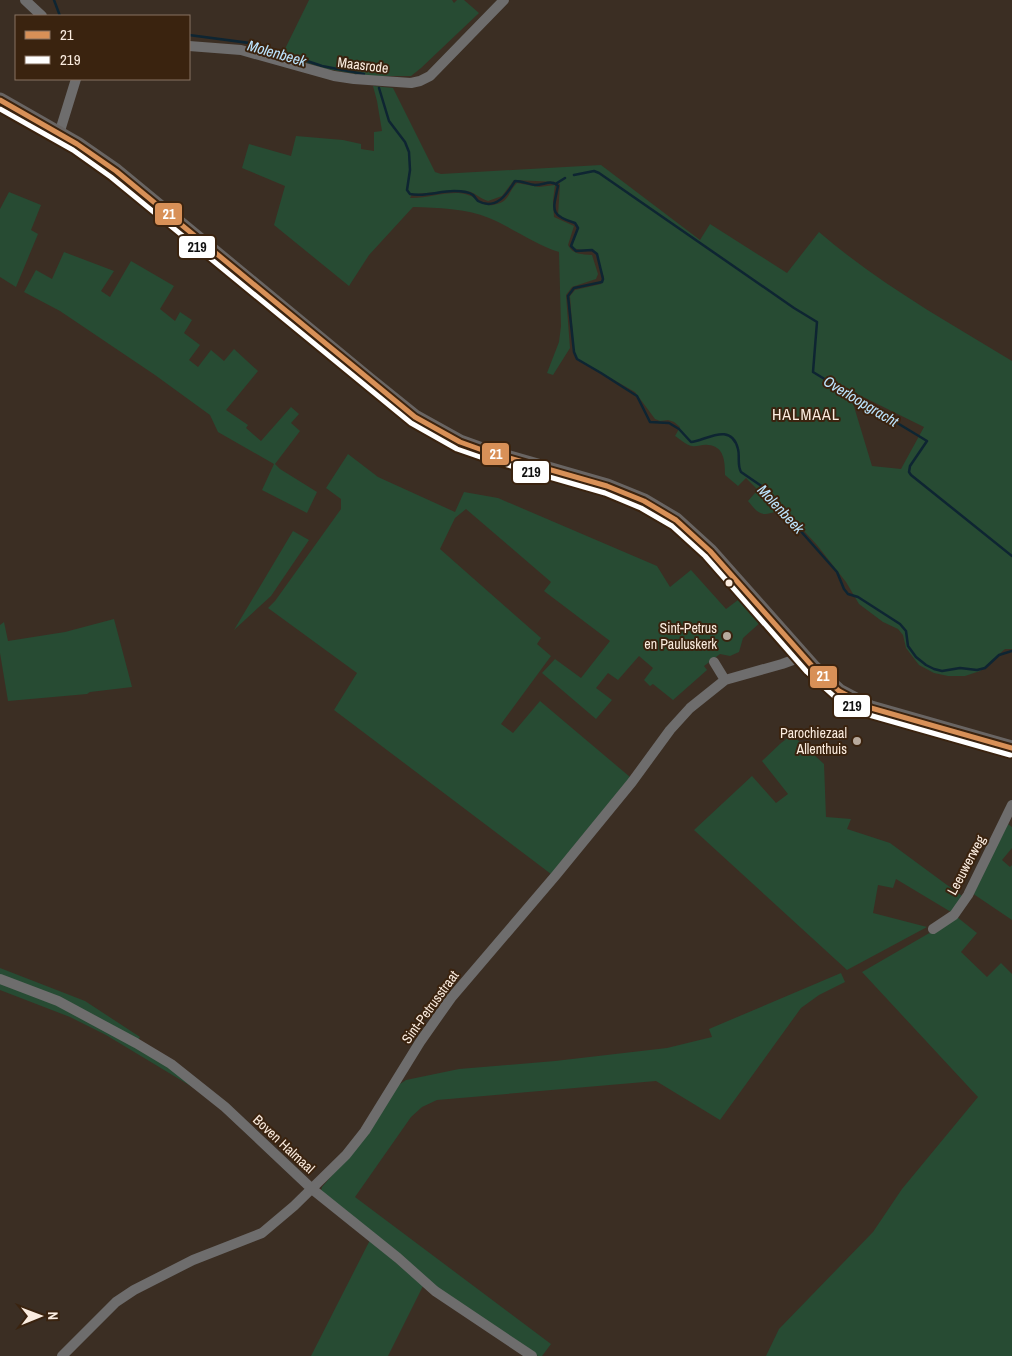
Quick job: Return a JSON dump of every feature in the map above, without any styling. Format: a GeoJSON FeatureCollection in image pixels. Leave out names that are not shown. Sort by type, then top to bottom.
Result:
{"type":"FeatureCollection","features":[{"type":"Feature","properties":{"kind":"street"},"geometry":{"type":"LineString","coordinates":[[25,0],[41,15]]}},
{"type":"Feature","properties":{"kind":"street","name":"Maasrode"},"geometry":{"type":"LineString","coordinates":[[190,46],[241,50],[334,76],[411,83],[430,76],[504,0]]}},
{"type":"Feature","properties":{"kind":"street"},"geometry":{"type":"LineString","coordinates":[[59,134],[76,80]]}},
{"type":"Feature","properties":{"kind":"street"},"geometry":{"type":"LineString","coordinates":[[0,100],[116,170],[416,417],[460,442],[607,486],[644,501],[676,520],[710,551],[829,684],[859,702],[899,716],[1012,748]]}},
{"type":"Feature","properties":{"kind":"street","name":"Sint-Petrusstraat"},"geometry":{"type":"LineString","coordinates":[[62,1356],[116,1302],[134,1290],[193,1260],[262,1233],[312,1189],[346,1155],[364,1132],[450,998],[556,875],[632,782],[670,730],[690,708],[731,677],[782,664],[802,654]]}},
{"type":"Feature","properties":{"kind":"street"},"geometry":{"type":"LineString","coordinates":[[714,662],[726,680]]}},
{"type":"Feature","properties":{"kind":"street","name":"Leeuwerweg"},"geometry":{"type":"LineString","coordinates":[[933,929],[954,915],[968,895],[1012,805]]}},
{"type":"Feature","properties":{"kind":"street","name":"Boven Halmaal"},"geometry":{"type":"LineString","coordinates":[[0,979],[58,1001],[136,1043],[170,1064],[225,1108],[312,1189],[398,1258],[435,1291],[532,1356]]}},
{"type":"Feature","properties":{"kind":"green space"},"geometry":{"type":"Polygon","coordinates":[[[309,0],[452,0],[454,3],[457,0],[464,0],[479,13],[411,76],[369,76],[327,69],[282,55],[309,0]]]}},
{"type":"Feature","properties":{"kind":"green space"},"geometry":{"type":"Polygon","coordinates":[[[373,86],[393,88],[435,172],[441,174],[601,165],[700,240],[710,224],[787,273],[819,232],[889,285],[1012,361],[1012,649],[1005,649],[980,671],[965,676],[948,676],[934,673],[919,665],[906,648],[903,635],[898,629],[883,622],[859,604],[846,582],[804,531],[777,509],[775,512],[763,514],[755,509],[748,501],[755,493],[756,488],[746,478],[738,486],[725,475],[724,460],[717,448],[706,445],[692,446],[685,443],[675,436],[680,427],[674,422],[655,419],[635,392],[577,359],[574,351],[570,296],[575,290],[601,284],[604,277],[595,252],[572,247],[578,225],[558,215],[560,184],[557,182],[514,180],[502,196],[488,201],[466,191],[412,194],[410,198],[462,193],[485,205],[494,205],[503,202],[517,183],[539,187],[555,185],[554,217],[574,226],[568,245],[572,251],[592,255],[598,274],[596,279],[572,287],[566,295],[570,348],[553,375],[547,373],[559,342],[561,326],[559,252],[541,245],[498,222],[471,212],[413,207],[369,255],[349,286],[274,225],[285,186],[242,168],[249,144],[291,156],[296,136],[343,140],[361,144],[361,149],[374,151],[374,132],[382,131],[373,86]],[[849,390],[872,466],[901,469],[924,427],[849,390]]]}},
{"type":"Feature","properties":{"kind":"green space"},"geometry":{"type":"Polygon","coordinates":[[[9,192],[41,205],[31,230],[38,234],[16,287],[0,277],[0,209],[9,192]]]}},
{"type":"Feature","properties":{"kind":"green space"},"geometry":{"type":"Polygon","coordinates":[[[64,252],[114,271],[101,291],[110,297],[131,261],[174,286],[160,309],[175,321],[180,312],[192,320],[184,333],[200,345],[189,360],[198,367],[211,350],[224,361],[234,349],[258,371],[226,410],[248,425],[246,428],[261,441],[291,407],[299,414],[291,423],[300,431],[275,464],[317,492],[307,513],[262,490],[274,464],[218,432],[210,415],[155,375],[60,311],[24,292],[36,270],[52,279],[64,252]]]}},
{"type":"Feature","properties":{"kind":"green space"},"geometry":{"type":"Polygon","coordinates":[[[348,454],[378,477],[455,512],[464,492],[498,498],[657,566],[670,587],[691,570],[726,609],[742,597],[762,621],[743,638],[739,652],[730,656],[720,654],[704,666],[707,670],[673,700],[653,684],[650,686],[644,680],[653,668],[639,656],[618,680],[608,673],[596,688],[612,700],[596,719],[542,673],[555,659],[581,678],[610,641],[544,591],[551,582],[466,509],[455,518],[440,549],[541,638],[537,644],[551,656],[501,724],[513,733],[540,701],[630,777],[551,874],[334,710],[357,673],[268,608],[341,509],[341,499],[326,488],[348,454]]]}},
{"type":"Feature","properties":{"kind":"green space"},"geometry":{"type":"Polygon","coordinates":[[[293,531],[309,540],[271,596],[234,630],[293,531]]]}},
{"type":"Feature","properties":{"kind":"green space"},"geometry":{"type":"Polygon","coordinates":[[[114,619],[132,687],[90,692],[87,694],[8,701],[0,653],[0,625],[4,622],[8,641],[65,632],[114,619]]]}},
{"type":"Feature","properties":{"kind":"green space"},"geometry":{"type":"Polygon","coordinates":[[[792,735],[824,764],[826,817],[851,819],[847,829],[890,843],[962,896],[951,912],[896,879],[893,888],[878,885],[873,913],[927,927],[847,970],[694,830],[752,776],[776,803],[788,794],[762,761],[792,735]]]}},
{"type":"Feature","properties":{"kind":"green space"},"geometry":{"type":"Polygon","coordinates":[[[1008,824],[1012,827],[1012,848],[1002,860],[1010,867],[1012,865],[1012,920],[972,893],[1008,824]]]}},
{"type":"Feature","properties":{"kind":"green space"},"geometry":{"type":"Polygon","coordinates":[[[957,917],[977,933],[961,952],[987,977],[1001,963],[1012,974],[1012,1356],[766,1356],[779,1329],[873,1232],[902,1189],[978,1097],[862,972],[957,917]]]}},
{"type":"Feature","properties":{"kind":"green space"},"geometry":{"type":"Polygon","coordinates":[[[0,968],[85,1001],[140,1037],[138,1040],[0,976],[0,968]]]}},
{"type":"Feature","properties":{"kind":"green space"},"geometry":{"type":"Polygon","coordinates":[[[841,973],[845,982],[819,995],[801,1008],[720,1120],[656,1081],[437,1100],[422,1107],[411,1117],[355,1197],[551,1344],[542,1356],[538,1356],[441,1292],[321,1191],[322,1187],[366,1136],[397,1086],[406,1080],[459,1069],[555,1061],[667,1048],[712,1037],[709,1029],[841,973]]]}},
{"type":"Feature","properties":{"kind":"green space"},"geometry":{"type":"Polygon","coordinates":[[[0,982],[69,1010],[143,1049],[204,1094],[106,1035],[70,1017],[0,990],[0,982]]]}},
{"type":"Feature","properties":{"kind":"green space"},"geometry":{"type":"Polygon","coordinates":[[[370,1240],[423,1286],[388,1356],[311,1356],[370,1240]]]}},
{"type":"Feature","properties":{"kind":"waterway","name":"Molenbeek"},"geometry":{"type":"LineString","coordinates":[[54,0],[60,15]]}},
{"type":"Feature","properties":{"kind":"waterway","name":"Molenbeek"},"geometry":{"type":"LineString","coordinates":[[190,35],[257,44],[322,66],[364,74]]}},
{"type":"Feature","properties":{"kind":"waterway","name":"Molenbeek"},"geometry":{"type":"LineString","coordinates":[[379,88],[389,121],[405,142],[409,152],[410,170],[407,190],[410,194],[421,195],[448,191],[464,192],[473,195],[484,204],[490,204],[505,196],[515,181],[535,185],[553,183],[558,186],[555,210],[561,217],[575,223],[578,228],[571,246],[576,251],[592,250],[597,254],[603,279],[602,282],[574,288],[568,296],[574,352],[577,359],[637,396],[650,422],[669,423],[679,429],[691,442],[717,435],[724,434],[730,436],[735,441],[738,449],[741,472],[766,489],[775,502],[837,572],[848,594],[858,597],[900,624],[906,631],[908,646],[916,657],[926,665],[942,671],[960,668],[977,670],[985,668],[999,655],[1012,651]]}},
{"type":"Feature","properties":{"kind":"waterway","name":"Overloopgracht"},"geometry":{"type":"LineString","coordinates":[[574,175],[594,171],[599,173],[817,322],[813,372],[927,441],[910,466],[909,472],[911,475],[1012,556]]}},
{"type":"Feature","properties":{"kind":"waterway","name":"Overloopgracht"},"geometry":{"type":"LineString","coordinates":[[557,183],[565,178]]}},
{"type":"Feature","properties":{"kind":"transit line","name":"21"},"geometry":{"type":"LineString","coordinates":[[0,100],[77,144],[116,171],[415,417],[460,442],[607,486],[644,501],[676,520],[710,551],[813,667],[839,691],[871,708],[1012,748]]}},
{"type":"Feature","properties":{"kind":"transit line","name":"219"},"geometry":{"type":"LineString","coordinates":[[0,109],[73,150],[111,177],[411,423],[457,449],[605,493],[641,508],[672,526],[705,556],[807,672],[835,697],[869,715],[1010,755]]}},
{"type":"Feature","properties":{"kind":"place","name":"Sint-Petrus en Pauluskerk"},"geometry":{"type":"Point","coordinates":[727,636]}},
{"type":"Feature","properties":{"kind":"place","name":"Parochiezaal Allenthuis"},"geometry":{"type":"Point","coordinates":[857,741]}},
{"type":"Feature","properties":{"kind":"district","name":"HALMAAL"},"geometry":{"type":"Point","coordinates":[806,414]}}]}
